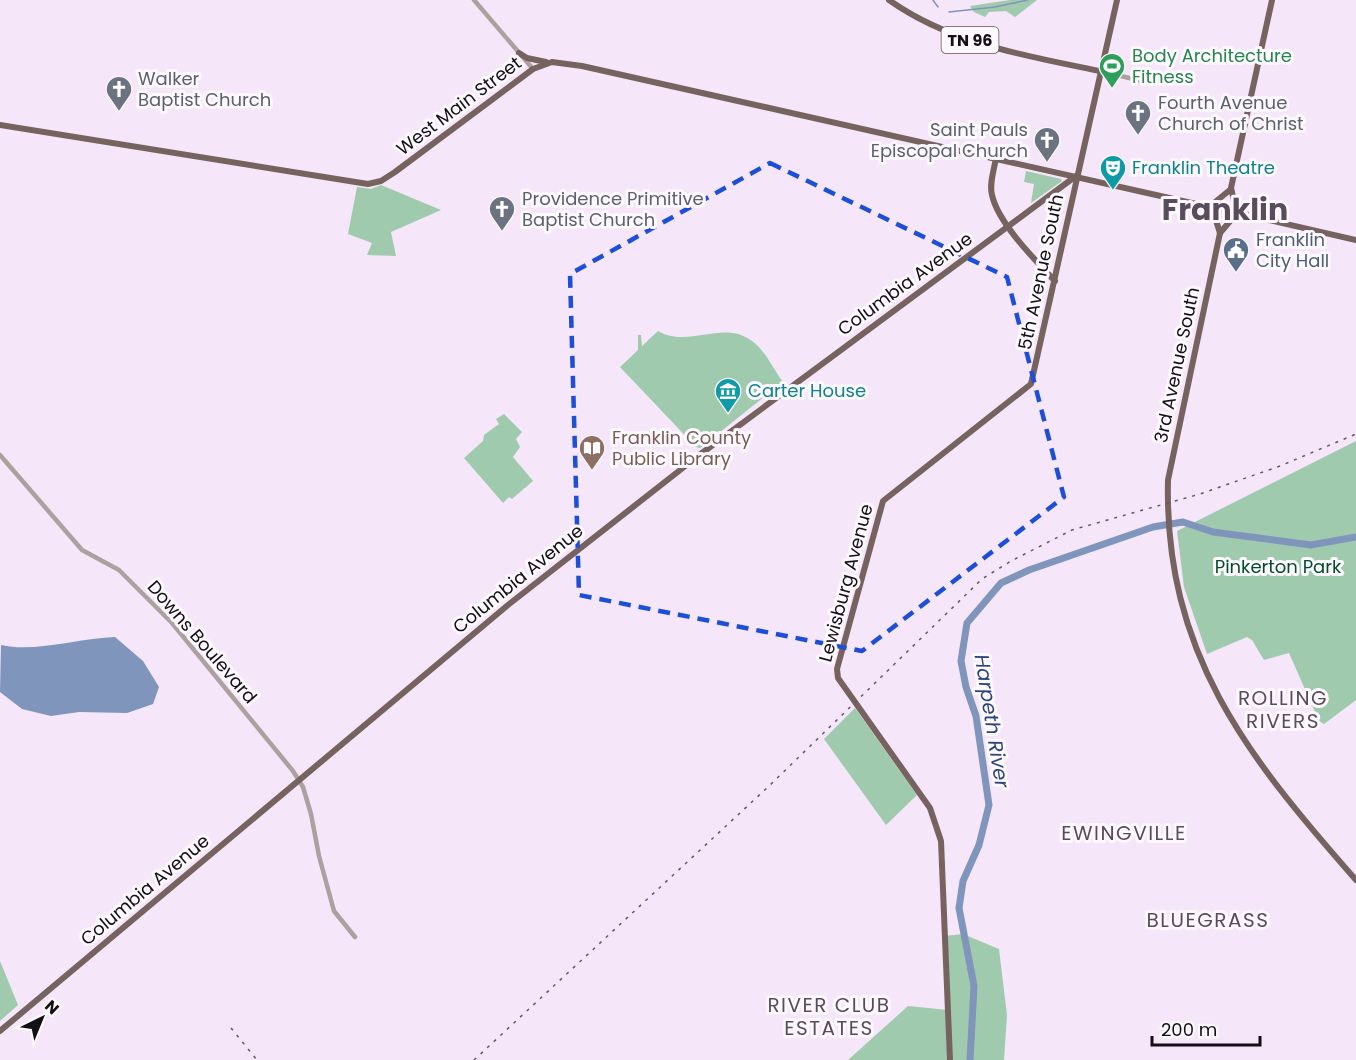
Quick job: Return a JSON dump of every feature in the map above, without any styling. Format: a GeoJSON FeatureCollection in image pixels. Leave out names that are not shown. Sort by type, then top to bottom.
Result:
{"type":"FeatureCollection","features":[{"type":"Feature","properties":{"kind":"main road","name":"TN 96"},"geometry":{"type":"LineString","coordinates":[[889,0],[941,29],[972,41],[1014,53],[1100,71]]}},
{"type":"Feature","properties":{"kind":"main road","name":"5th Avenue South"},"geometry":{"type":"LineString","coordinates":[[1034,375],[1117,0]]}},
{"type":"Feature","properties":{"kind":"main road"},"geometry":{"type":"LineString","coordinates":[[1232,220],[1235,204],[1231,188],[1272,0]]}},
{"type":"Feature","properties":{"kind":"main road"},"geometry":{"type":"LineString","coordinates":[[519,53],[535,60],[552,62]]}},
{"type":"Feature","properties":{"kind":"main road","name":"West Main Street"},"geometry":{"type":"LineString","coordinates":[[0,125],[368,184],[381,181],[395,172],[533,69],[552,62],[582,66],[712,94],[1205,206]]}},
{"type":"Feature","properties":{"kind":"main road"},"geometry":{"type":"LineString","coordinates":[[996,158],[992,196],[1009,226],[1055,281]]}},
{"type":"Feature","properties":{"kind":"main road","name":"Columbia Avenue"},"geometry":{"type":"LineString","coordinates":[[0,1031],[423,674],[698,456],[1076,177]]}},
{"type":"Feature","properties":{"kind":"main road"},"geometry":{"type":"LineString","coordinates":[[1231,188],[1219,200],[1205,206],[1222,222],[1247,215]]}},
{"type":"Feature","properties":{"kind":"main road"},"geometry":{"type":"LineString","coordinates":[[1219,200],[1235,204],[1247,215],[1356,240]]}},
{"type":"Feature","properties":{"kind":"main road"},"geometry":{"type":"LineString","coordinates":[[1214,215],[1219,200]]}},
{"type":"Feature","properties":{"kind":"main road","name":"3rd Avenue South"},"geometry":{"type":"LineString","coordinates":[[1214,215],[1220,233]]}},
{"type":"Feature","properties":{"kind":"main road","name":"3rd Avenue South"},"geometry":{"type":"LineString","coordinates":[[1232,220],[1220,233],[1168,480],[1167,505],[1171,545],[1182,609],[1201,665],[1212,688],[1269,773],[1356,880]]}},
{"type":"Feature","properties":{"kind":"main road","name":"Lewisburg Avenue"},"geometry":{"type":"LineString","coordinates":[[950,1060],[941,841],[937,825],[930,808],[838,678],[838,659],[883,501],[1026,391],[1034,375]]}},
{"type":"Feature","properties":{"kind":"street"},"geometry":{"type":"LineString","coordinates":[[474,0],[533,69]]}},
{"type":"Feature","properties":{"kind":"street"},"geometry":{"type":"LineString","coordinates":[[1100,71],[1146,82]]}},
{"type":"Feature","properties":{"kind":"street","name":"Downs Boulevard"},"geometry":{"type":"LineString","coordinates":[[0,455],[82,550],[119,570],[172,623],[299,781],[311,814],[319,858],[334,910],[355,937]]}},
{"type":"Feature","properties":{"kind":"highlighted area"},"geometry":{"type":"Polygon","coordinates":[[[770,163],[1007,277],[1064,497],[862,651],[579,595],[570,274],[770,163]]]}},
{"type":"Feature","properties":{"kind":"green space"},"geometry":{"type":"Polygon","coordinates":[[[1010,0],[1037,0],[1015,17],[1006,11],[989,12],[985,17],[974,12],[970,6],[1010,0]]]}},
{"type":"Feature","properties":{"kind":"green space"},"geometry":{"type":"Polygon","coordinates":[[[1026,171],[1062,181],[1031,203],[1034,184],[1024,182],[1026,171]]]}},
{"type":"Feature","properties":{"kind":"green space"},"geometry":{"type":"Polygon","coordinates":[[[381,185],[441,210],[391,232],[396,256],[367,255],[372,243],[348,234],[357,187],[371,189],[381,185]]]}},
{"type":"Feature","properties":{"kind":"green space"},"geometry":{"type":"Polygon","coordinates":[[[1225,201],[1231,204],[1234,210],[1231,216],[1225,219],[1219,216],[1216,210],[1219,204],[1225,201]]]}},
{"type":"Feature","properties":{"kind":"green space"},"geometry":{"type":"Polygon","coordinates":[[[658,331],[670,336],[682,337],[718,333],[741,335],[761,350],[783,382],[700,448],[696,447],[620,367],[638,350],[638,335],[641,335],[642,346],[658,331]]]}},
{"type":"Feature","properties":{"kind":"green space"},"geometry":{"type":"Polygon","coordinates":[[[504,414],[522,432],[516,439],[520,447],[513,457],[533,481],[512,499],[509,497],[503,503],[464,458],[483,441],[484,435],[499,424],[496,419],[504,414]]]}},
{"type":"Feature","properties":{"kind":"green space","name":"Pinkerton Park"},"geometry":{"type":"Polygon","coordinates":[[[1356,441],[1356,700],[1324,724],[1319,721],[1289,653],[1264,660],[1252,640],[1247,637],[1207,654],[1184,587],[1177,531],[1356,441]]]}},
{"type":"Feature","properties":{"kind":"green space"},"geometry":{"type":"Polygon","coordinates":[[[855,708],[917,795],[886,825],[824,739],[855,708]]]}},
{"type":"Feature","properties":{"kind":"green space"},"geometry":{"type":"Polygon","coordinates":[[[963,934],[999,949],[1007,1015],[1004,1060],[848,1060],[908,1006],[948,1010],[945,936],[963,934]]]}},
{"type":"Feature","properties":{"kind":"green space"},"geometry":{"type":"Polygon","coordinates":[[[0,961],[18,1005],[0,1021],[0,961]]]}},
{"type":"Feature","properties":{"kind":"water"},"geometry":{"type":"Polygon","coordinates":[[[115,637],[143,661],[159,687],[153,704],[127,713],[79,712],[51,716],[22,709],[0,692],[1,645],[28,647],[115,637]]]}},
{"type":"Feature","properties":{"kind":"waterway"},"geometry":{"type":"LineString","coordinates":[[933,0],[938,7]]}},
{"type":"Feature","properties":{"kind":"waterway"},"geometry":{"type":"LineString","coordinates":[[949,12],[995,7],[1028,0]]}},
{"type":"Feature","properties":{"kind":"waterway","name":"Harpeth River"},"geometry":{"type":"LineString","coordinates":[[970,1060],[974,986],[959,908],[963,881],[979,845],[989,805],[976,716],[966,687],[961,661],[967,623],[1001,583],[1029,570],[1153,527],[1183,522],[1213,532],[1311,545],[1356,537]]}},
{"type":"Feature","properties":{"kind":"railway"},"geometry":{"type":"LineString","coordinates":[[474,1060],[768,787],[982,579],[1011,561],[1072,530],[1200,494],[1280,466],[1356,434]]}},
{"type":"Feature","properties":{"kind":"railway"},"geometry":{"type":"LineString","coordinates":[[231,1028],[257,1060]]}},
{"type":"Feature","properties":{"kind":"place","name":"Body Architecture Fitness"},"geometry":{"type":"Point","coordinates":[1112,89]}},
{"type":"Feature","properties":{"kind":"place","name":"Walker Baptist Church"},"geometry":{"type":"Point","coordinates":[119,112]}},
{"type":"Feature","properties":{"kind":"place","name":"Fourth Avenue Church of Christ"},"geometry":{"type":"Point","coordinates":[1138,136]}},
{"type":"Feature","properties":{"kind":"place","name":"Saint Pauls Episcopal Church"},"geometry":{"type":"Point","coordinates":[1047,163]}},
{"type":"Feature","properties":{"kind":"place","name":"Franklin Theatre"},"geometry":{"type":"Point","coordinates":[1113,191]}},
{"type":"Feature","properties":{"kind":"place","name":"Providence Primitive Baptist Church"},"geometry":{"type":"Point","coordinates":[502,232]}},
{"type":"Feature","properties":{"kind":"place","name":"Franklin City Hall"},"geometry":{"type":"Point","coordinates":[1236,273]}},
{"type":"Feature","properties":{"kind":"place","name":"Carter House"},"geometry":{"type":"Point","coordinates":[728,414]}},
{"type":"Feature","properties":{"kind":"place","name":"Franklin County Public Library"},"geometry":{"type":"Point","coordinates":[592,471]}},
{"type":"Feature","properties":{"kind":"district","name":"Franklin"},"geometry":{"type":"Point","coordinates":[1225,210]}},
{"type":"Feature","properties":{"kind":"district","name":"ROLLING RIVERS"},"geometry":{"type":"Point","coordinates":[1283,710]}},
{"type":"Feature","properties":{"kind":"district","name":"EWINGVILLE"},"geometry":{"type":"Point","coordinates":[1124,833]}},
{"type":"Feature","properties":{"kind":"district","name":"BLUEGRASS"},"geometry":{"type":"Point","coordinates":[1208,920]}},
{"type":"Feature","properties":{"kind":"district","name":"RIVER CLUB ESTATES"},"geometry":{"type":"Point","coordinates":[829,1016]}}]}
